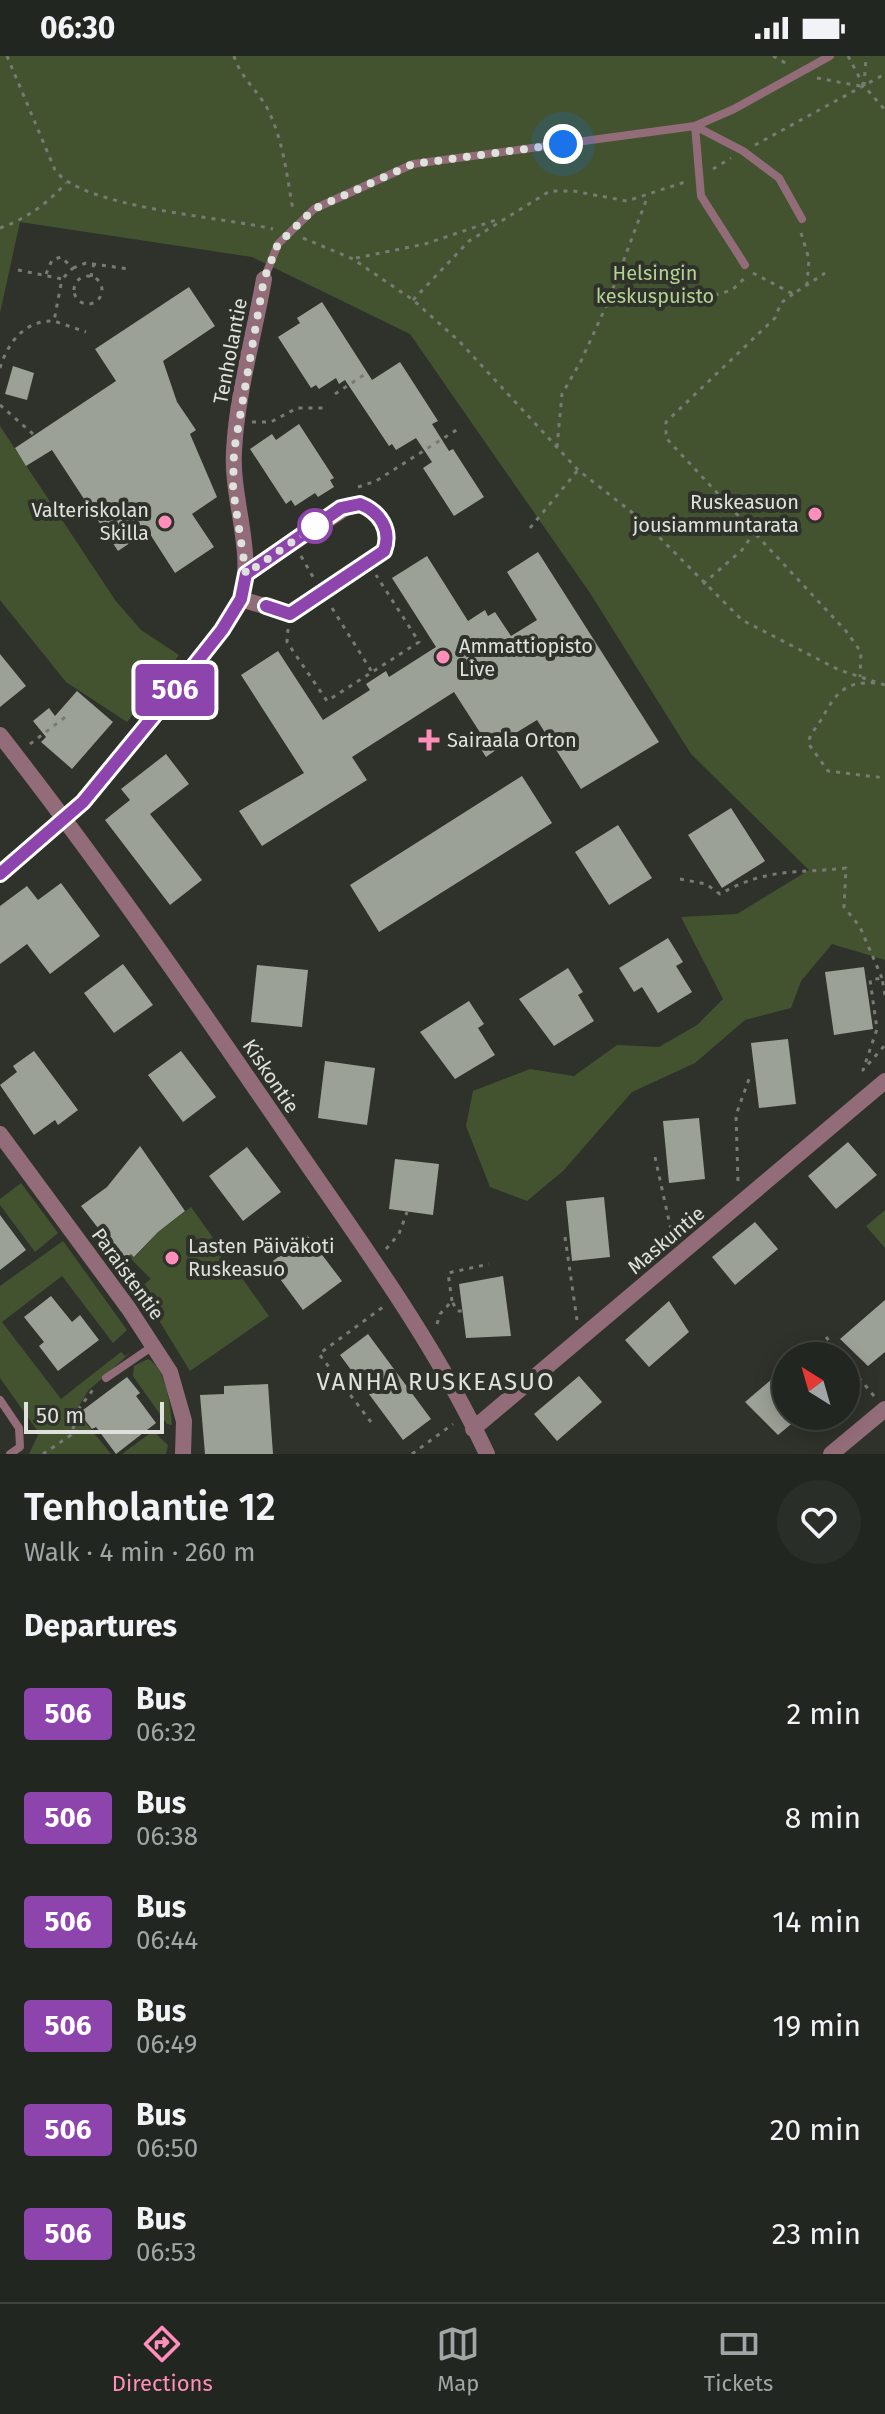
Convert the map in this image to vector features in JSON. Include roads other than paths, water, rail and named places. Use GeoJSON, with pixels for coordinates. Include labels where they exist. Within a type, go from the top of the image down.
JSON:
{"type":"FeatureCollection","features":[{"type":"Feature","properties":{"kind":"street","name":"Tenholantie"},"geometry":{"type":"LineString","coordinates":[[0,874],[65,820],[191,670],[241,599],[246,574],[233,489],[237,419],[264,279]]}},
{"type":"Feature","properties":{"kind":"street"},"geometry":{"type":"LineString","coordinates":[[241,599],[290,614],[384,551],[388,541],[387,529],[376,513],[360,504],[341,508],[246,574]]}},
{"type":"Feature","properties":{"kind":"street","name":"Kiskontie"},"geometry":{"type":"LineString","coordinates":[[0,735],[209,1021],[372,1260],[487,1454]]}},
{"type":"Feature","properties":{"kind":"street","name":"Maskuntie"},"geometry":{"type":"LineString","coordinates":[[473,1429],[885,1081]]}},
{"type":"Feature","properties":{"kind":"street","name":"Paraistentie"},"geometry":{"type":"LineString","coordinates":[[2,1140],[154,1345],[170,1372],[184,1421],[183,1454]]}},
{"type":"Feature","properties":{"kind":"street"},"geometry":{"type":"LineString","coordinates":[[831,1454],[880,1403]]}},
{"type":"Feature","properties":{"kind":"lane","name":"Tenholantie"},"geometry":{"type":"LineString","coordinates":[[264,279],[278,244],[314,209],[413,164],[695,126],[734,109],[830,56]]}},
{"type":"Feature","properties":{"kind":"lane"},"geometry":{"type":"LineString","coordinates":[[695,126],[743,151],[779,178],[802,219]]}},
{"type":"Feature","properties":{"kind":"lane"},"geometry":{"type":"LineString","coordinates":[[695,126],[701,196],[748,268]]}},
{"type":"Feature","properties":{"kind":"lane"},"geometry":{"type":"LineString","coordinates":[[106,1378],[154,1345]]}},
{"type":"Feature","properties":{"kind":"lane"},"geometry":{"type":"LineString","coordinates":[[0,1400],[19,1428],[20,1447],[10,1454]]}},
{"type":"Feature","properties":{"kind":"place","name":"Ruskeasuon jousiammuntarata"},"geometry":{"type":"Point","coordinates":[815,514]}},
{"type":"Feature","properties":{"kind":"place","name":"Valteriskolan Skilla"},"geometry":{"type":"Point","coordinates":[165,522]}},
{"type":"Feature","properties":{"kind":"place","name":"Ammattiopisto Live"},"geometry":{"type":"Point","coordinates":[443,657]}},
{"type":"Feature","properties":{"kind":"place","name":"Sairaala Orton"},"geometry":{"type":"Point","coordinates":[429,740]}},
{"type":"Feature","properties":{"kind":"place","name":"Lasten Päiväkoti Ruskeasuo"},"geometry":{"type":"Point","coordinates":[172,1258]}},
{"type":"Feature","properties":{"kind":"district","name":"VANHA RUSKEASUO"},"geometry":{"type":"Point","coordinates":[436,1382]}},
{"type":"Feature","properties":{"kind":"park label","name":"Helsingin keskuspuisto"},"geometry":{"type":"Point","coordinates":[655,284]}}]}
